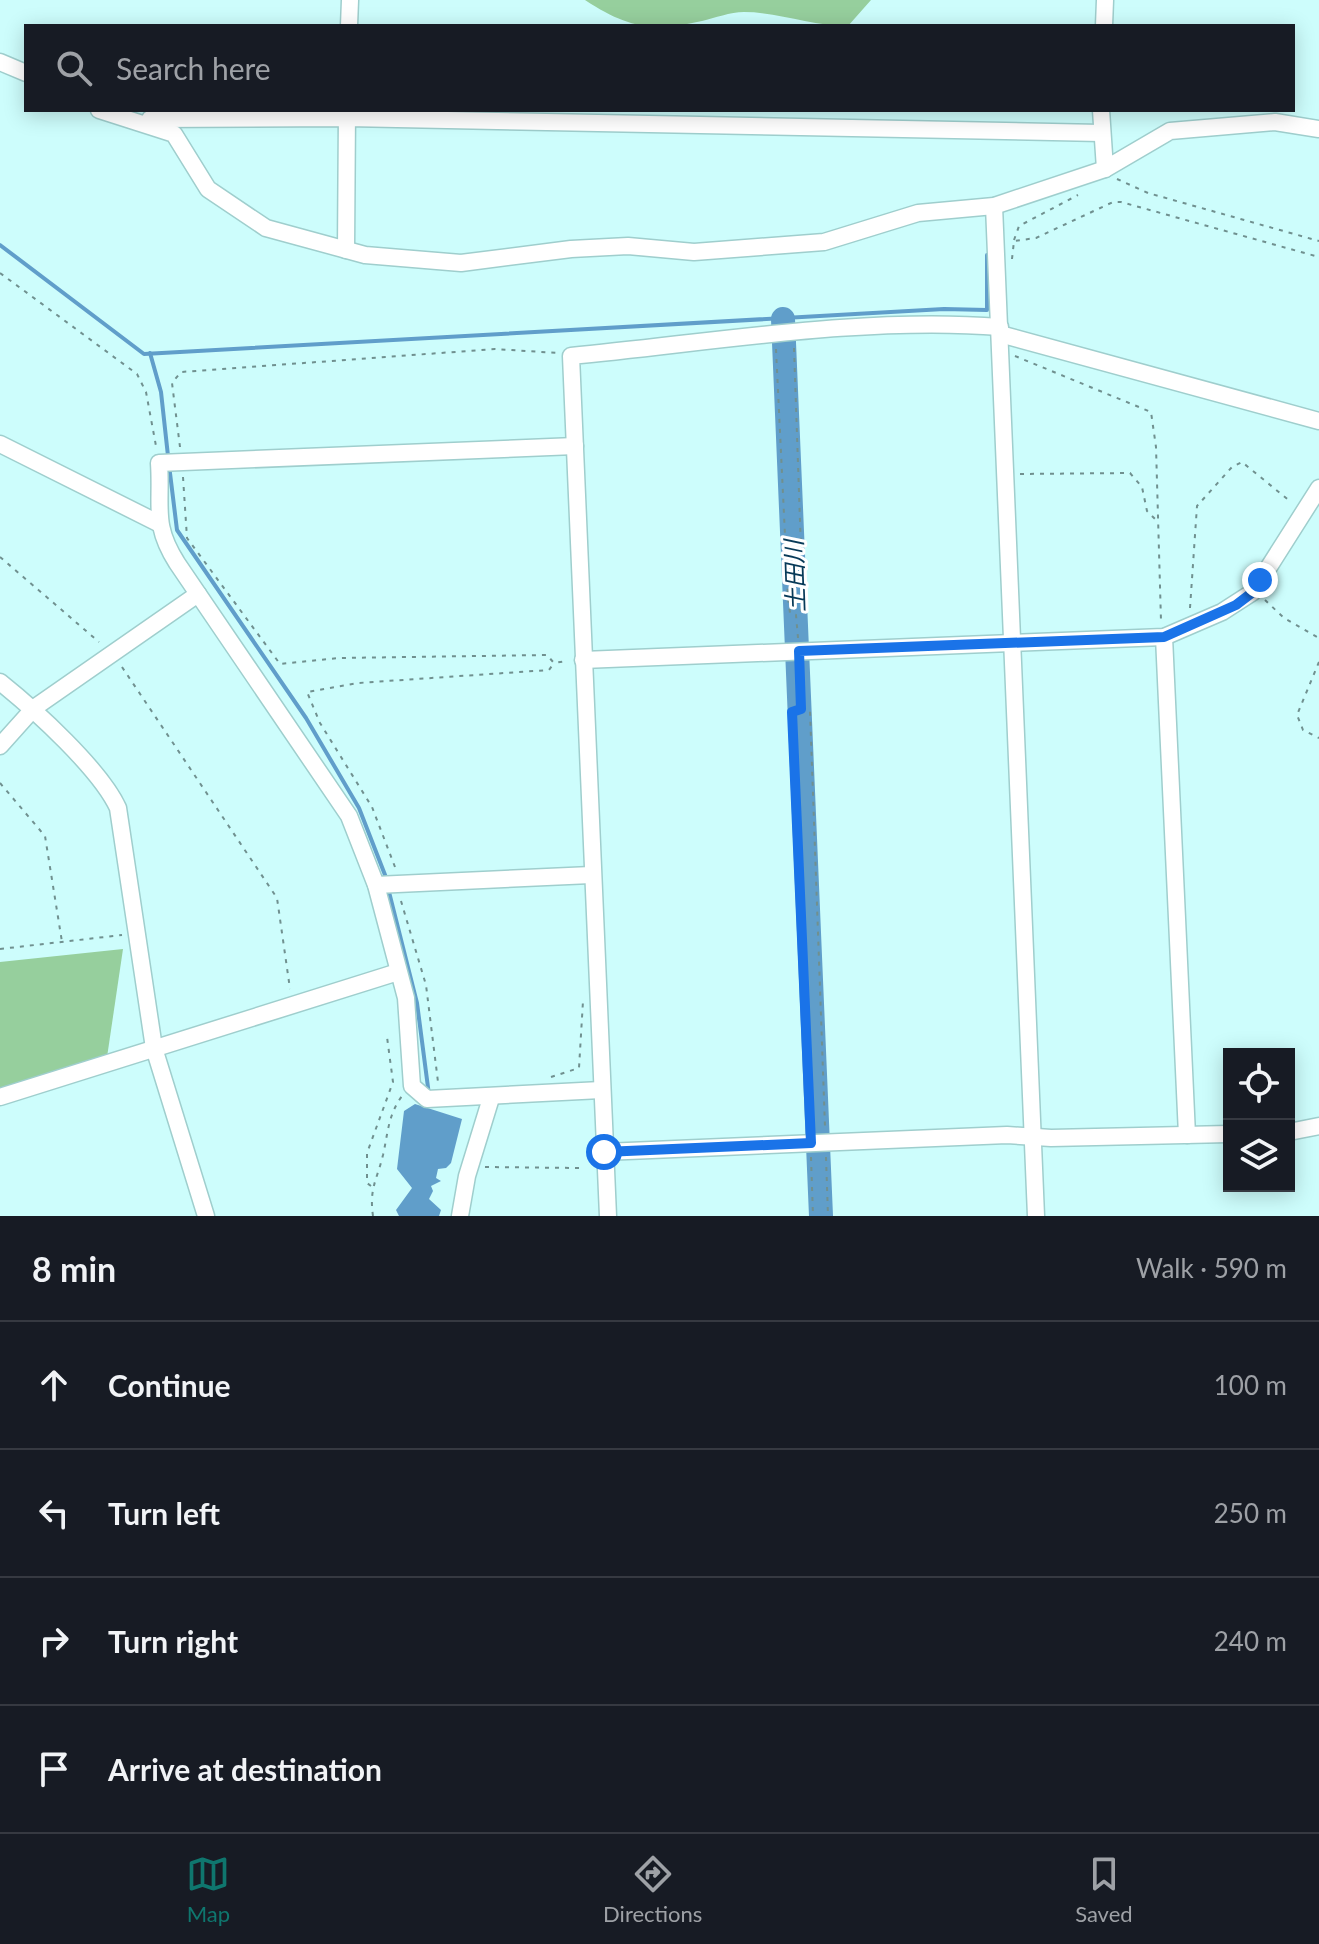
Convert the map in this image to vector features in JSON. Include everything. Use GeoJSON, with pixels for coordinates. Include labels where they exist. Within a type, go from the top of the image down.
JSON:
{"type":"FeatureCollection","features":[{"type":"Feature","properties":{"kind":"street"},"geometry":{"type":"LineString","coordinates":[[349,24],[350,0]]}},
{"type":"Feature","properties":{"kind":"street"},"geometry":{"type":"LineString","coordinates":[[1104,24],[1105,0]]}},
{"type":"Feature","properties":{"kind":"street"},"geometry":{"type":"LineString","coordinates":[[0,62],[24,72]]}},
{"type":"Feature","properties":{"kind":"street"},"geometry":{"type":"LineString","coordinates":[[106,112],[174,134],[208,189],[248,217],[287,236],[346,250],[428,262],[461,263],[628,246],[694,252],[795,245],[849,235],[918,213],[994,206],[1103,170],[1159,135],[1186,128],[1275,122],[1319,129]]}},
{"type":"Feature","properties":{"kind":"street"},"geometry":{"type":"LineString","coordinates":[[1101,112],[1103,170]]}},
{"type":"Feature","properties":{"kind":"street"},"geometry":{"type":"LineString","coordinates":[[132,119],[347,114],[1101,133]]}},
{"type":"Feature","properties":{"kind":"street"},"geometry":{"type":"LineString","coordinates":[[346,250],[347,114]]}},
{"type":"Feature","properties":{"kind":"street"},"geometry":{"type":"LineString","coordinates":[[994,206],[1015,642],[1036,1216]]}},
{"type":"Feature","properties":{"kind":"street"},"geometry":{"type":"LineString","coordinates":[[608,1216],[571,356],[950,323],[1000,331],[1319,421]]}},
{"type":"Feature","properties":{"kind":"street"},"geometry":{"type":"LineString","coordinates":[[0,444],[158,523]]}},
{"type":"Feature","properties":{"kind":"street"},"geometry":{"type":"LineString","coordinates":[[575,446],[159,463],[162,503],[158,523],[165,545],[342,802],[376,885],[406,998],[412,1086],[427,1099],[601,1090]]}},
{"type":"Feature","properties":{"kind":"street"},"geometry":{"type":"LineString","coordinates":[[583,660],[1163,637],[1222,612],[1253,592],[1319,488]]}},
{"type":"Feature","properties":{"kind":"street"},"geometry":{"type":"LineString","coordinates":[[0,746],[34,708],[198,594]]}},
{"type":"Feature","properties":{"kind":"street"},"geometry":{"type":"LineString","coordinates":[[1163,637],[1187,1135]]}},
{"type":"Feature","properties":{"kind":"street"},"geometry":{"type":"LineString","coordinates":[[0,682],[34,708],[101,784],[118,808],[154,1048],[206,1216]]}},
{"type":"Feature","properties":{"kind":"street"},"geometry":{"type":"LineString","coordinates":[[376,885],[591,875]]}},
{"type":"Feature","properties":{"kind":"street"},"geometry":{"type":"LineString","coordinates":[[0,1097],[398,972]]}},
{"type":"Feature","properties":{"kind":"street"},"geometry":{"type":"LineString","coordinates":[[460,1216],[470,1166],[491,1098]]}},
{"type":"Feature","properties":{"kind":"street"},"geometry":{"type":"LineString","coordinates":[[1295,1131],[1319,1126]]}},
{"type":"Feature","properties":{"kind":"street"},"geometry":{"type":"LineString","coordinates":[[604,1152],[1035,1135],[1051,1138],[1223,1134]]}},
{"type":"Feature","properties":{"kind":"path"},"geometry":{"type":"LineString","coordinates":[[1103,170],[1104,178],[1116,179],[1148,193],[1319,241]]}},
{"type":"Feature","properties":{"kind":"path"},"geometry":{"type":"LineString","coordinates":[[1012,267],[1014,241],[1019,226],[1078,195]]}},
{"type":"Feature","properties":{"kind":"path"},"geometry":{"type":"LineString","coordinates":[[1014,241],[1036,238],[1113,202],[1121,202],[1319,257]]}},
{"type":"Feature","properties":{"kind":"path"},"geometry":{"type":"LineString","coordinates":[[0,273],[137,374],[146,392],[159,463]]}},
{"type":"Feature","properties":{"kind":"path"},"geometry":{"type":"LineString","coordinates":[[774,339],[788,598],[790,613],[796,615]]}},
{"type":"Feature","properties":{"kind":"path"},"geometry":{"type":"LineString","coordinates":[[793,339],[803,608],[796,615],[801,709]]}},
{"type":"Feature","properties":{"kind":"path"},"geometry":{"type":"LineString","coordinates":[[554,663],[547,655],[501,655],[339,658],[280,664],[187,538],[172,383],[181,372],[495,349],[571,356]]}},
{"type":"Feature","properties":{"kind":"path"},"geometry":{"type":"LineString","coordinates":[[1002,355],[1017,357],[1151,412],[1156,447],[1163,637]]}},
{"type":"Feature","properties":{"kind":"path"},"geometry":{"type":"LineString","coordinates":[[1192,625],[1194,516],[1197,506],[1232,467],[1242,462],[1257,471],[1304,515]]}},
{"type":"Feature","properties":{"kind":"path"},"geometry":{"type":"LineString","coordinates":[[1007,475],[1130,473],[1142,487],[1147,511],[1158,522]]}},
{"type":"Feature","properties":{"kind":"path"},"geometry":{"type":"LineString","coordinates":[[0,557],[111,653],[277,898],[293,1005]]}},
{"type":"Feature","properties":{"kind":"path"},"geometry":{"type":"LineString","coordinates":[[1253,592],[1284,618],[1319,638]]}},
{"type":"Feature","properties":{"kind":"path"},"geometry":{"type":"LineString","coordinates":[[436,1099],[436,1063],[427,996],[399,883],[372,807],[320,723],[307,692],[358,683],[549,670],[554,663],[583,660]]}},
{"type":"Feature","properties":{"kind":"path"},"geometry":{"type":"LineString","coordinates":[[1319,662],[1297,715],[1303,730],[1319,738]]}},
{"type":"Feature","properties":{"kind":"path"},"geometry":{"type":"LineString","coordinates":[[813,1216],[818,1143],[810,711],[801,709],[792,712],[818,1143],[828,1216]]}},
{"type":"Feature","properties":{"kind":"path"},"geometry":{"type":"LineString","coordinates":[[0,783],[45,836],[62,942]]}},
{"type":"Feature","properties":{"kind":"path"},"geometry":{"type":"LineString","coordinates":[[0,949],[137,933]]}},
{"type":"Feature","properties":{"kind":"path"},"geometry":{"type":"LineString","coordinates":[[549,1077],[579,1068],[585,990]]}},
{"type":"Feature","properties":{"kind":"path"},"geometry":{"type":"LineString","coordinates":[[371,1186],[367,1183],[367,1153],[393,1082],[387,1037]]}},
{"type":"Feature","properties":{"kind":"path"},"geometry":{"type":"LineString","coordinates":[[373,1216],[371,1186],[383,1156],[389,1120],[401,1096],[412,1086]]}},
{"type":"Feature","properties":{"kind":"path"},"geometry":{"type":"LineString","coordinates":[[470,1166],[579,1168]]}},
{"type":"Feature","properties":{"kind":"green space"},"geometry":{"type":"Polygon","coordinates":[[[585,0],[871,0],[850,24],[822,24],[744,12],[684,24],[636,24],[585,0]]]}},
{"type":"Feature","properties":{"kind":"green space"},"geometry":{"type":"Polygon","coordinates":[[[123,949],[106,1064],[0,1089],[0,962],[123,949]]]}},
{"type":"Feature","properties":{"kind":"water"},"geometry":{"type":"Polygon","coordinates":[[[415,1104],[462,1119],[451,1163],[446,1168],[438,1169],[436,1178],[441,1181],[431,1186],[433,1191],[429,1199],[441,1210],[439,1216],[399,1216],[396,1210],[412,1188],[397,1169],[404,1111],[415,1104]]]}},
{"type":"Feature","properties":{"kind":"waterway"},"geometry":{"type":"LineString","coordinates":[[0,245],[144,354],[944,309],[987,310],[987,255]]}},
{"type":"Feature","properties":{"kind":"waterway","name":"土田川"},"geometry":{"type":"LineString","coordinates":[[783,319],[821,1216]]}},
{"type":"Feature","properties":{"kind":"waterway"},"geometry":{"type":"LineString","coordinates":[[150,353],[161,392],[168,456]]}},
{"type":"Feature","properties":{"kind":"waterway"},"geometry":{"type":"LineString","coordinates":[[169,465],[177,530],[306,718],[359,808],[387,880]]}},
{"type":"Feature","properties":{"kind":"waterway"},"geometry":{"type":"LineString","coordinates":[[388,888],[417,1003],[429,1095]]}},
{"type":"Feature","properties":{"kind":"route"},"geometry":{"type":"LineString","coordinates":[[604,1152],[811,1143],[792,712],[801,709],[799,651],[838,652],[1164,637],[1236,605],[1253,592],[1260,580]]}}]}
